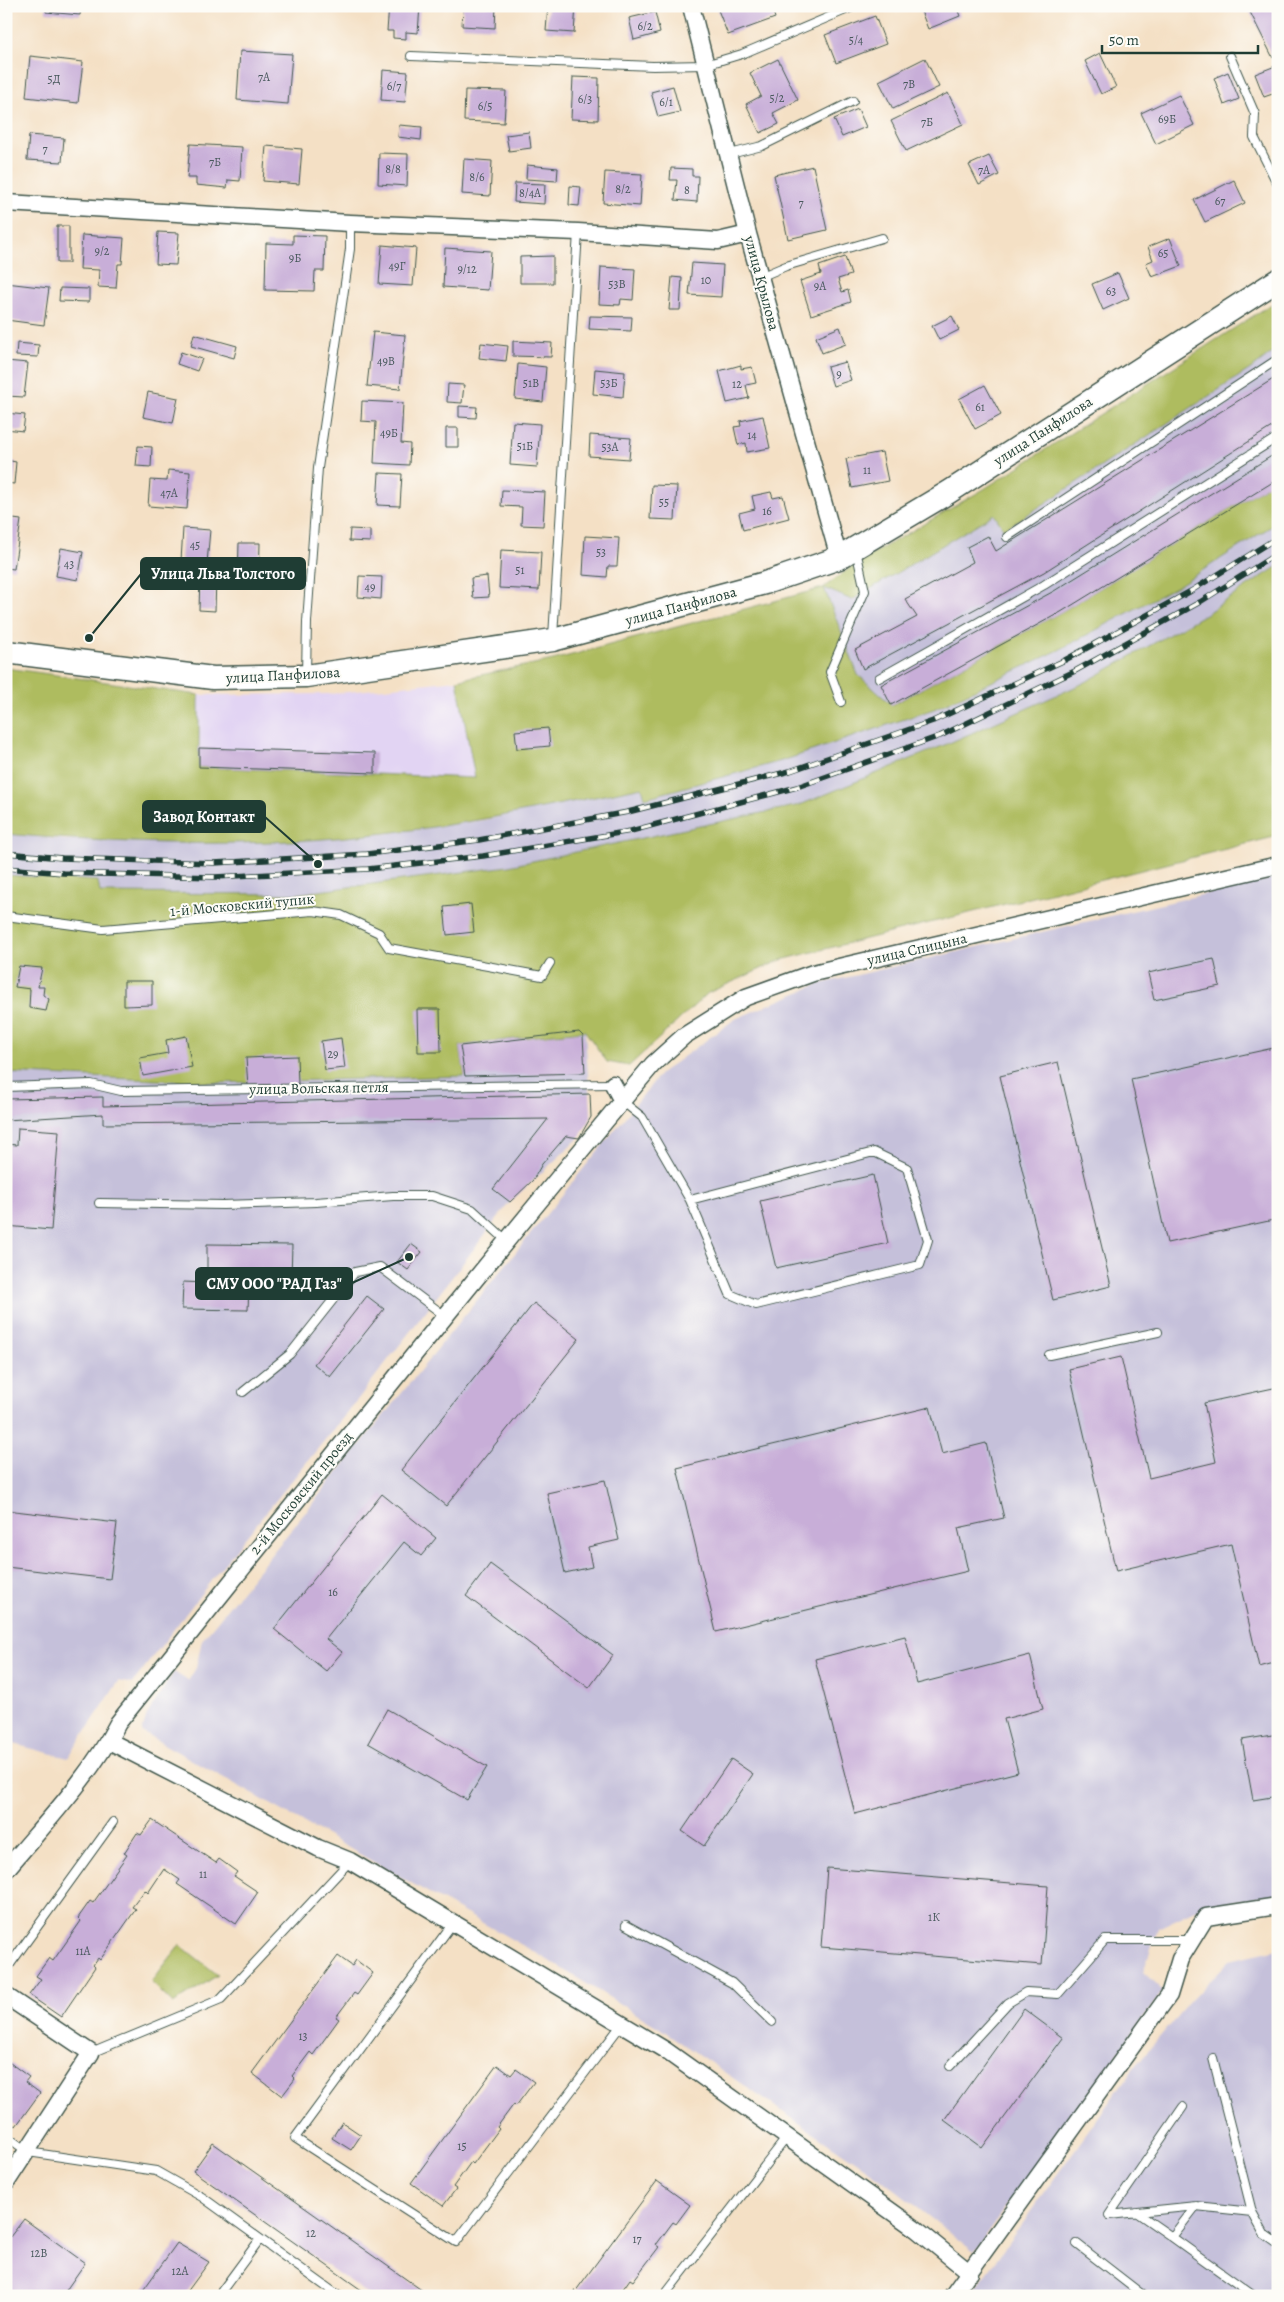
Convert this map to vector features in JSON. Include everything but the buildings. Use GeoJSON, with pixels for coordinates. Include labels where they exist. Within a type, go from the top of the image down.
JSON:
{"type":"FeatureCollection","features":[{"type":"Feature","properties":{"kind":"main road","name":"улица Панфилова"},"geometry":{"type":"LineString","coordinates":[[6,652],[213,678],[306,676],[553,640],[765,583],[847,553],[949,492],[1278,280]]}},
{"type":"Feature","properties":{"kind":"street","name":"улица Крылова"},"geometry":{"type":"LineString","coordinates":[[691,6],[760,277],[847,553]]}},
{"type":"Feature","properties":{"kind":"street"},"geometry":{"type":"LineString","coordinates":[[6,203],[350,223],[578,232],[718,241],[748,234]]}},
{"type":"Feature","properties":{"kind":"street","name":"улица Спицына"},"geometry":{"type":"LineString","coordinates":[[604,1123],[653,1064],[684,1036],[746,997],[822,971],[1278,865]]}},
{"type":"Feature","properties":{"kind":"street","name":"улица Вольская петля"},"geometry":{"type":"LineString","coordinates":[[613,1084],[622,1101]]}},
{"type":"Feature","properties":{"kind":"street","name":"2-й Московский проезд"},"geometry":{"type":"LineString","coordinates":[[6,1870],[80,1780],[109,1740],[118,1723],[445,1316],[604,1123]]}},
{"type":"Feature","properties":{"kind":"street"},"geometry":{"type":"LineString","coordinates":[[109,1740],[318,1848],[350,1861],[665,2050],[916,2229],[970,2273]]}},
{"type":"Feature","properties":{"kind":"street"},"geometry":{"type":"LineString","coordinates":[[952,2296],[1169,1995],[1180,1959],[1206,1917],[1278,1906]]}},
{"type":"Feature","properties":{"kind":"street"},"geometry":{"type":"LineString","coordinates":[[6,1996],[91,2053],[6,2183]]}},
{"type":"Feature","properties":{"kind":"lane"},"geometry":{"type":"LineString","coordinates":[[411,56],[653,66],[705,65],[742,54],[855,6]]}},
{"type":"Feature","properties":{"kind":"lane"},"geometry":{"type":"LineString","coordinates":[[1230,56],[1255,114],[1254,137],[1278,185]]}},
{"type":"Feature","properties":{"kind":"lane"},"geometry":{"type":"LineString","coordinates":[[730,154],[762,146],[853,101]]}},
{"type":"Feature","properties":{"kind":"lane"},"geometry":{"type":"LineString","coordinates":[[306,676],[307,622],[318,468],[350,249],[350,223]]}},
{"type":"Feature","properties":{"kind":"lane"},"geometry":{"type":"LineString","coordinates":[[553,640],[578,232]]}},
{"type":"Feature","properties":{"kind":"lane"},"geometry":{"type":"LineString","coordinates":[[760,277],[786,266],[882,238]]}},
{"type":"Feature","properties":{"kind":"lane"},"geometry":{"type":"LineString","coordinates":[[1007,537],[1278,359]]}},
{"type":"Feature","properties":{"kind":"lane"},"geometry":{"type":"LineString","coordinates":[[880,678],[1044,585],[1278,437]]}},
{"type":"Feature","properties":{"kind":"lane"},"geometry":{"type":"LineString","coordinates":[[841,702],[830,672],[865,591],[847,553]]}},
{"type":"Feature","properties":{"kind":"lane","name":"1-й Московский тупик"},"geometry":{"type":"LineString","coordinates":[[6,916],[103,929],[313,911],[341,915],[379,933],[389,948],[542,976],[550,963]]}},
{"type":"Feature","properties":{"kind":"lane","name":"улица Вольская петля"},"geometry":{"type":"LineString","coordinates":[[6,1087],[91,1084],[121,1091],[613,1084]]}},
{"type":"Feature","properties":{"kind":"lane"},"geometry":{"type":"LineString","coordinates":[[622,1101],[642,1117],[690,1200],[730,1294],[756,1305],[920,1265],[928,1240],[907,1168],[874,1152],[690,1200]]}},
{"type":"Feature","properties":{"kind":"lane"},"geometry":{"type":"LineString","coordinates":[[99,1203],[223,1205],[316,1202],[393,1196],[432,1196],[472,1209],[507,1241]]}},
{"type":"Feature","properties":{"kind":"lane"},"geometry":{"type":"LineString","coordinates":[[243,1392],[290,1354],[355,1272],[380,1267],[445,1316]]}},
{"type":"Feature","properties":{"kind":"lane"},"geometry":{"type":"LineString","coordinates":[[1049,1355],[1158,1332]]}},
{"type":"Feature","properties":{"kind":"lane"},"geometry":{"type":"LineString","coordinates":[[6,1970],[113,1822]]}},
{"type":"Feature","properties":{"kind":"lane"},"geometry":{"type":"LineString","coordinates":[[91,2053],[221,1999],[350,1861]]}},
{"type":"Feature","properties":{"kind":"lane"},"geometry":{"type":"LineString","coordinates":[[454,1923],[295,2138],[456,2242],[622,2024]]}},
{"type":"Feature","properties":{"kind":"lane"},"geometry":{"type":"LineString","coordinates":[[626,1925],[732,1984],[772,2022]]}},
{"type":"Feature","properties":{"kind":"lane"},"geometry":{"type":"LineString","coordinates":[[950,2066],[1008,2003],[1026,1992],[1058,1994],[1105,1940],[1192,1940]]}},
{"type":"Feature","properties":{"kind":"lane"},"geometry":{"type":"LineString","coordinates":[[1213,2058],[1252,2212],[1264,2234],[1278,2244]]}},
{"type":"Feature","properties":{"kind":"lane"},"geometry":{"type":"LineString","coordinates":[[1183,2107],[1109,2215],[1196,2206],[1252,2212]]}},
{"type":"Feature","properties":{"kind":"lane"},"geometry":{"type":"LineString","coordinates":[[6,2136],[28,2152],[156,2171],[202,2197],[339,2296]]}},
{"type":"Feature","properties":{"kind":"lane"},"geometry":{"type":"LineString","coordinates":[[664,2296],[787,2137]]}},
{"type":"Feature","properties":{"kind":"lane"},"geometry":{"type":"LineString","coordinates":[[1172,2237],[1196,2206]]}},
{"type":"Feature","properties":{"kind":"lane"},"geometry":{"type":"LineString","coordinates":[[1136,2212],[1254,2296]]}},
{"type":"Feature","properties":{"kind":"lane"},"geometry":{"type":"LineString","coordinates":[[218,2296],[260,2239]]}},
{"type":"Feature","properties":{"kind":"lane"},"geometry":{"type":"LineString","coordinates":[[1077,2244],[1144,2296]]}},
{"type":"Feature","properties":{"kind":"shaded area"},"geometry":{"type":"Polygon","coordinates":[[[1278,348],[1278,479],[1061,612],[891,705],[858,675],[823,588],[852,600],[994,514],[1004,529],[1258,364],[1278,348]]]}},
{"type":"Feature","properties":{"kind":"shaded area"},"geometry":{"type":"Polygon","coordinates":[[[1278,522],[1278,566],[1207,613],[1084,683],[947,744],[800,805],[509,866],[296,894],[100,893],[98,881],[6,875],[6,834],[65,840],[244,843],[384,834],[484,820],[642,787],[645,797],[785,760],[934,709],[1059,650],[1181,584],[1278,522]]]}},
{"type":"Feature","properties":{"kind":"shaded area"},"geometry":{"type":"Polygon","coordinates":[[[457,680],[475,778],[199,767],[199,695],[330,694],[457,680]]]}},
{"type":"Feature","properties":{"kind":"shaded area"},"geometry":{"type":"Polygon","coordinates":[[[1278,877],[1278,1895],[1206,1905],[1158,1928],[1143,1972],[1163,1991],[974,2252],[877,2176],[658,2027],[536,1953],[142,1732],[147,1715],[174,1672],[188,1681],[196,1668],[202,1640],[660,1074],[735,1019],[819,984],[1278,877]]]}},
{"type":"Feature","properties":{"kind":"shaded area"},"geometry":{"type":"Polygon","coordinates":[[[585,1031],[591,1117],[579,1138],[510,1202],[358,1399],[220,1569],[132,1684],[119,1681],[68,1758],[6,1742],[6,1073],[217,1083],[464,1076],[460,1046],[585,1031]]]}},
{"type":"Feature","properties":{"kind":"shaded area"},"geometry":{"type":"Polygon","coordinates":[[[1278,1949],[1278,2296],[970,2296],[1135,2066],[1190,2001],[1230,1960],[1278,1949]]]}},
{"type":"Feature","properties":{"kind":"green space"},"geometry":{"type":"Polygon","coordinates":[[[1278,300],[1278,348],[1258,364],[1004,530],[994,514],[852,600],[824,588],[858,675],[892,705],[1061,612],[1278,479],[1278,522],[1181,584],[1059,650],[934,709],[785,760],[645,798],[642,787],[450,825],[338,838],[243,843],[100,841],[6,834],[6,668],[199,695],[199,767],[475,778],[457,680],[553,660],[823,588],[855,564],[984,489],[1278,300]]]}},
{"type":"Feature","properties":{"kind":"green space"},"geometry":{"type":"Polygon","coordinates":[[[1278,566],[1278,836],[781,960],[708,993],[629,1066],[607,1062],[585,1031],[460,1046],[465,1076],[217,1083],[6,1073],[6,875],[98,881],[100,893],[296,894],[509,866],[800,805],[947,744],[1084,683],[1207,613],[1278,566]]]}},
{"type":"Feature","properties":{"kind":"green space"},"geometry":{"type":"Polygon","coordinates":[[[180,1945],[218,1975],[173,2004],[151,1982],[180,1945]]]}},
{"type":"Feature","properties":{"kind":"railway"},"geometry":{"type":"LineString","coordinates":[[6,853],[62,858],[214,863],[367,854],[479,840],[628,812],[790,771],[933,721],[1065,660],[1191,591],[1278,537]]}},
{"type":"Feature","properties":{"kind":"railway"},"geometry":{"type":"LineString","coordinates":[[6,868],[63,873],[215,877],[368,869],[483,856],[631,831],[797,787],[940,736],[1075,671],[1200,602],[1278,553]]}},
{"type":"Feature","properties":{"kind":"place","name":"Улица Льва Толстого"},"geometry":{"type":"Point","coordinates":[89,638]}},
{"type":"Feature","properties":{"kind":"place","name":"Завод Контакт"},"geometry":{"type":"Point","coordinates":[318,864]}},
{"type":"Feature","properties":{"kind":"place","name":"СМУ ООО \"РАД Газ\""},"geometry":{"type":"Point","coordinates":[409,1257]}}]}
